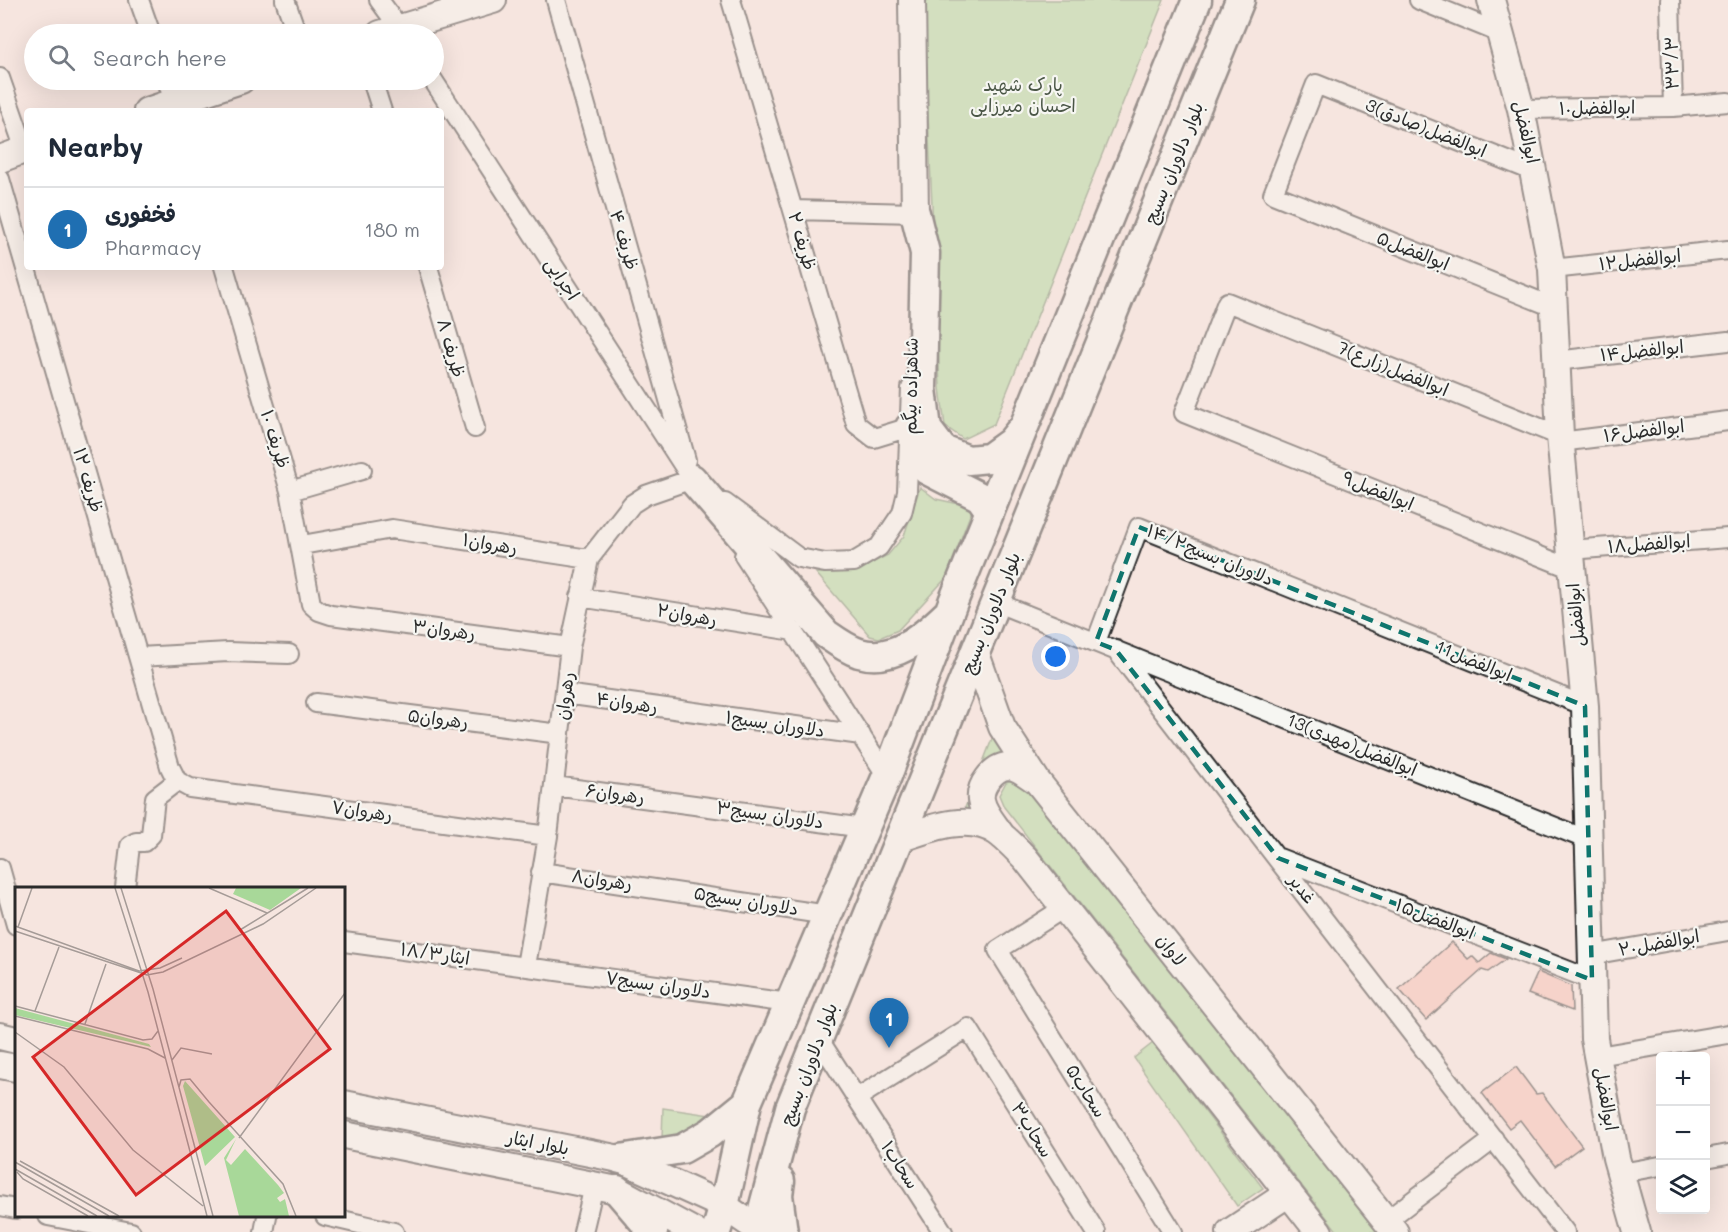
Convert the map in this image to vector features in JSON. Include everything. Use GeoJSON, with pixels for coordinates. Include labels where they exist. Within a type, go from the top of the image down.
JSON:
{"type":"FeatureCollection","features":[{"type":"Feature","properties":{"kind":"main road","name":"بلوار دلاوران بسیج"},"geometry":{"type":"LineString","coordinates":[[720,1219],[747,1103],[887,776],[949,612],[1197,0]]}},
{"type":"Feature","properties":{"kind":"main road","name":"بلوار دلاوران بسیج"},"geometry":{"type":"LineString","coordinates":[[765,1231],[778,1195],[790,1108],[1240,0]]}},
{"type":"Feature","properties":{"kind":"main road"},"geometry":{"type":"LineString","coordinates":[[915,213],[925,253],[922,389],[927,429],[943,450],[957,457],[979,460],[997,454],[1024,425]]}},
{"type":"Feature","properties":{"kind":"main road"},"geometry":{"type":"LineString","coordinates":[[910,427],[927,470],[980,497],[990,511]]}},
{"type":"Feature","properties":{"kind":"main road"},"geometry":{"type":"LineString","coordinates":[[692,479],[730,520],[826,634],[843,646],[860,653],[895,651],[925,635],[949,612]]}},
{"type":"Feature","properties":{"kind":"main road"},"geometry":{"type":"LineString","coordinates":[[620,1159],[682,1149],[710,1133],[747,1103]]}},
{"type":"Feature","properties":{"kind":"main road"},"geometry":{"type":"LineString","coordinates":[[606,1188],[653,1232]]}},
{"type":"Feature","properties":{"kind":"street"},"geometry":{"type":"LineString","coordinates":[[139,0],[147,24]]}},
{"type":"Feature","properties":{"kind":"street"},"geometry":{"type":"LineString","coordinates":[[285,0],[293,24]]}},
{"type":"Feature","properties":{"kind":"street"},"geometry":{"type":"LineString","coordinates":[[379,0],[391,24]]}},
{"type":"Feature","properties":{"kind":"street"},"geometry":{"type":"LineString","coordinates":[[413,24],[448,7],[493,0]]}},
{"type":"Feature","properties":{"kind":"street","name":"ظریف ۴"},"geometry":{"type":"LineString","coordinates":[[556,0],[692,479]]}},
{"type":"Feature","properties":{"kind":"street","name":"ظریف ۲"},"geometry":{"type":"LineString","coordinates":[[731,0],[856,424],[874,438],[910,427]]}},
{"type":"Feature","properties":{"kind":"street","name":"شاهزاده بیگم"},"geometry":{"type":"LineString","coordinates":[[692,479],[799,558],[825,562],[854,562],[879,547],[902,513],[907,492],[910,427],[915,213],[912,0]]}},
{"type":"Feature","properties":{"kind":"street"},"geometry":{"type":"LineString","coordinates":[[1419,0],[1500,33]]}},
{"type":"Feature","properties":{"kind":"street","name":"ابوالفضل"},"geometry":{"type":"LineString","coordinates":[[1491,0],[1521,109],[1552,268],[1560,439],[1585,706],[1591,967],[1598,1056],[1621,1173],[1637,1232]]}},
{"type":"Feature","properties":{"kind":"street","name":"۳۳/۳"},"geometry":{"type":"LineString","coordinates":[[1671,9],[1673,107]]}},
{"type":"Feature","properties":{"kind":"street"},"geometry":{"type":"LineString","coordinates":[[0,78],[24,144]]}},
{"type":"Feature","properties":{"kind":"street","name":"3ابوالفضل(صادق)"},"geometry":{"type":"LineString","coordinates":[[1273,194],[1316,84],[1535,172]]}},
{"type":"Feature","properties":{"kind":"street"},"geometry":{"type":"LineString","coordinates":[[153,108],[173,98],[203,90]]}},
{"type":"Feature","properties":{"kind":"street"},"geometry":{"type":"LineString","coordinates":[[375,90],[381,108]]}},
{"type":"Feature","properties":{"kind":"street","name":"اجرایی"},"geometry":{"type":"LineString","coordinates":[[439,90],[887,776]]}},
{"type":"Feature","properties":{"kind":"street","name":"ابوالفضل۱۰"},"geometry":{"type":"LineString","coordinates":[[1521,109],[1673,107],[1728,102]]}},
{"type":"Feature","properties":{"kind":"street"},"geometry":{"type":"LineString","coordinates":[[0,159],[24,150]]}},
{"type":"Feature","properties":{"kind":"street","name":"ظریف ۱۲"},"geometry":{"type":"LineString","coordinates":[[0,179],[24,262]]}},
{"type":"Feature","properties":{"kind":"street","name":"ابوالفضل۵"},"geometry":{"type":"LineString","coordinates":[[1273,194],[1553,307]]}},
{"type":"Feature","properties":{"kind":"street"},"geometry":{"type":"LineString","coordinates":[[793,210],[915,213]]}},
{"type":"Feature","properties":{"kind":"street","name":"ابوالفضل۱۲"},"geometry":{"type":"LineString","coordinates":[[1552,268],[1728,250]]}},
{"type":"Feature","properties":{"kind":"street","name":"ظریف ۱۲"},"geometry":{"type":"LineString","coordinates":[[26,270],[170,767],[177,781]]}},
{"type":"Feature","properties":{"kind":"street","name":"ظریف ۱۰"},"geometry":{"type":"LineString","coordinates":[[225,270],[290,491],[302,545],[311,604],[319,611]]}},
{"type":"Feature","properties":{"kind":"street","name":"ظریف ۸"},"geometry":{"type":"LineString","coordinates":[[429,270],[475,428]]}},
{"type":"Feature","properties":{"kind":"street","name":"ابوالفضل۹"},"geometry":{"type":"LineString","coordinates":[[1227,302],[1184,413],[1571,560]]}},
{"type":"Feature","properties":{"kind":"street","name":"7ابوالفضل(زارع)"},"geometry":{"type":"LineString","coordinates":[[1227,302],[1560,439]]}},
{"type":"Feature","properties":{"kind":"street","name":"ابوالفضل۱۴"},"geometry":{"type":"LineString","coordinates":[[1556,361],[1728,342]]}},
{"type":"Feature","properties":{"kind":"street","name":"ابوالفضل۱۶"},"geometry":{"type":"LineString","coordinates":[[1560,439],[1728,421]]}},
{"type":"Feature","properties":{"kind":"street"},"geometry":{"type":"LineString","coordinates":[[290,491],[362,470]]}},
{"type":"Feature","properties":{"kind":"street","name":"رهروان"},"geometry":{"type":"LineString","coordinates":[[526,966],[548,836],[570,647],[589,559],[632,504],[646,495],[692,479]]}},
{"type":"Feature","properties":{"kind":"street","name":"۱۴/۲دلاوران بسیج"},"geometry":{"type":"LineString","coordinates":[[1096,642],[1139,527],[1362,616]]}},
{"type":"Feature","properties":{"kind":"street","name":"رهروان۱"},"geometry":{"type":"LineString","coordinates":[[302,545],[392,529],[589,559]]}},
{"type":"Feature","properties":{"kind":"street","name":"ابوالفضل۱۸"},"geometry":{"type":"LineString","coordinates":[[1571,560],[1728,538]]}},
{"type":"Feature","properties":{"kind":"street","name":"رهروان۲"},"geometry":{"type":"LineString","coordinates":[[580,597],[794,631]]}},
{"type":"Feature","properties":{"kind":"street"},"geometry":{"type":"LineString","coordinates":[[995,602],[1116,650]]}},
{"type":"Feature","properties":{"kind":"street","name":"رهروان۳"},"geometry":{"type":"LineString","coordinates":[[319,611],[331,615],[570,647]]}},
{"type":"Feature","properties":{"kind":"street","name":"11ابوالفضل"},"geometry":{"type":"LineString","coordinates":[[1362,616],[1585,706]]}},
{"type":"Feature","properties":{"kind":"street","name":"13ابوالفضل(مهدی)"},"geometry":{"type":"LineString","coordinates":[[1116,650],[1588,840]]}},
{"type":"Feature","properties":{"kind":"street","name":"غدیر"},"geometry":{"type":"LineString","coordinates":[[1116,650],[1565,1232]]}},
{"type":"Feature","properties":{"kind":"street","name":"لاوان"},"geometry":{"type":"LineString","coordinates":[[975,651],[1002,727],[1037,782],[1390,1226]]}},
{"type":"Feature","properties":{"kind":"street"},"geometry":{"type":"LineString","coordinates":[[139,657],[228,652],[289,654]]}},
{"type":"Feature","properties":{"kind":"street","name":"رهروان۴"},"geometry":{"type":"LineString","coordinates":[[565,694],[689,712]]}},
{"type":"Feature","properties":{"kind":"street","name":"رهروان۵"},"geometry":{"type":"LineString","coordinates":[[316,703],[560,734]]}},
{"type":"Feature","properties":{"kind":"street","name":"دلاوران بسیج۱"},"geometry":{"type":"LineString","coordinates":[[689,712],[861,735]]}},
{"type":"Feature","properties":{"kind":"street"},"geometry":{"type":"LineString","coordinates":[[1002,836],[988,815],[981,799],[983,785],[993,772],[1007,766],[1020,770],[1037,782]]}},
{"type":"Feature","properties":{"kind":"street"},"geometry":{"type":"LineString","coordinates":[[125,887],[130,846],[132,843],[144,842],[151,835],[155,798],[177,781]]}},
{"type":"Feature","properties":{"kind":"street","name":"رهروان۷"},"geometry":{"type":"LineString","coordinates":[[177,781],[190,788],[548,836]]}},
{"type":"Feature","properties":{"kind":"street","name":"رهروان۶"},"geometry":{"type":"LineString","coordinates":[[554,786],[676,802]]}},
{"type":"Feature","properties":{"kind":"street","name":"دلاوران بسیج۳"},"geometry":{"type":"LineString","coordinates":[[676,802],[864,828]]}},
{"type":"Feature","properties":{"kind":"street"},"geometry":{"type":"LineString","coordinates":[[899,839],[938,826],[970,822],[996,831],[1002,836],[1025,858],[1319,1232]]}},
{"type":"Feature","properties":{"kind":"street","name":"ابوالفضل۱۵"},"geometry":{"type":"LineString","coordinates":[[1278,858],[1591,967]]}},
{"type":"Feature","properties":{"kind":"street"},"geometry":{"type":"LineString","coordinates":[[0,868],[15,921]]}},
{"type":"Feature","properties":{"kind":"street","name":"رهروان۸"},"geometry":{"type":"LineString","coordinates":[[541,872],[664,888]]}},
{"type":"Feature","properties":{"kind":"street","name":"دلاوران بسیج۵"},"geometry":{"type":"LineString","coordinates":[[664,888],[828,915]]}},
{"type":"Feature","properties":{"kind":"street","name":"۵سحاب"},"geometry":{"type":"LineString","coordinates":[[1064,908],[998,950],[1173,1232]]}},
{"type":"Feature","properties":{"kind":"street","name":"ابوالفضل۲۰"},"geometry":{"type":"LineString","coordinates":[[1591,967],[1728,931]]}},
{"type":"Feature","properties":{"kind":"street","name":"ایثار۱۸/۳"},"geometry":{"type":"LineString","coordinates":[[345,942],[526,966]]}},
{"type":"Feature","properties":{"kind":"street","name":"دلاوران بسیج۷"},"geometry":{"type":"LineString","coordinates":[[526,966],[789,1003]]}},
{"type":"Feature","properties":{"kind":"street","name":"۳سحاب"},"geometry":{"type":"LineString","coordinates":[[857,1098],[968,1028],[1096,1232]]}},
{"type":"Feature","properties":{"kind":"street"},"geometry":{"type":"LineString","coordinates":[[1598,1056],[1728,1034]]}},
{"type":"Feature","properties":{"kind":"street"},"geometry":{"type":"LineString","coordinates":[[0,1036],[15,1040]]}},
{"type":"Feature","properties":{"kind":"street","name":"۱سحاب"},"geometry":{"type":"LineString","coordinates":[[818,1038],[943,1232]]}},
{"type":"Feature","properties":{"kind":"street"},"geometry":{"type":"LineString","coordinates":[[0,1065],[15,1068]]}},
{"type":"Feature","properties":{"kind":"street","name":"بلوار ایثار"},"geometry":{"type":"LineString","coordinates":[[345,1104],[620,1159],[720,1219],[765,1231]]}},
{"type":"Feature","properties":{"kind":"street"},"geometry":{"type":"LineString","coordinates":[[474,1161],[480,1132]]}},
{"type":"Feature","properties":{"kind":"street","name":"بلوار ایثار"},"geometry":{"type":"LineString","coordinates":[[345,1135],[606,1188],[695,1232]]}},
{"type":"Feature","properties":{"kind":"street"},"geometry":{"type":"LineString","coordinates":[[1390,1226],[1494,1139]]}},
{"type":"Feature","properties":{"kind":"street"},"geometry":{"type":"LineString","coordinates":[[1710,1157],[1728,1154]]}},
{"type":"Feature","properties":{"kind":"street"},"geometry":{"type":"LineString","coordinates":[[1621,1173],[1656,1167]]}},
{"type":"Feature","properties":{"kind":"street"},"geometry":{"type":"LineString","coordinates":[[583,1232],[606,1188]]}},
{"type":"Feature","properties":{"kind":"street"},"geometry":{"type":"LineString","coordinates":[[1230,1232],[1288,1193]]}},
{"type":"Feature","properties":{"kind":"street"},"geometry":{"type":"LineString","coordinates":[[0,1206],[15,1209]]}},
{"type":"Feature","properties":{"kind":"street"},"geometry":{"type":"LineString","coordinates":[[54,1217],[131,1232]]}},
{"type":"Feature","properties":{"kind":"street"},"geometry":{"type":"LineString","coordinates":[[264,1232],[267,1217]]}},
{"type":"Feature","properties":{"kind":"street"},"geometry":{"type":"LineString","coordinates":[[333,1217],[394,1232]]}},
{"type":"Feature","properties":{"kind":"highlighted area"},"geometry":{"type":"Polygon","coordinates":[[[1139,527],[1585,706],[1592,980],[1278,858],[1116,650],[1096,642],[1139,527]]]}},
{"type":"Feature","properties":{"kind":"green space","name":"پارک شهید احسان میرزایی"},"geometry":{"type":"Polygon","coordinates":[[[923,0],[1164,0],[994,424],[963,439],[945,426],[940,388],[923,0]]]}},
{"type":"Feature","properties":{"kind":"green space"},"geometry":{"type":"Polygon","coordinates":[[[920,487],[936,499],[973,507],[946,578],[898,630],[879,638],[870,636],[816,573],[854,572],[888,555],[904,536],[920,487]]]}},
{"type":"Feature","properties":{"kind":"green space"},"geometry":{"type":"Polygon","coordinates":[[[996,729],[1013,757],[1002,758],[986,817],[961,818],[996,729]]]}},
{"type":"Feature","properties":{"kind":"green space"},"geometry":{"type":"Polygon","coordinates":[[[1018,778],[1386,1232],[1338,1232],[1004,807],[999,795],[1006,782],[1018,778]]]}},
{"type":"Feature","properties":{"kind":"green space"},"geometry":{"type":"Polygon","coordinates":[[[1153,1043],[1263,1188],[1237,1206],[1134,1058],[1153,1043]]]}},
{"type":"Feature","properties":{"kind":"green space"},"geometry":{"type":"Polygon","coordinates":[[[663,1108],[710,1115],[688,1134],[662,1139],[663,1108]]]}},
{"type":"Feature","properties":{"kind":"building"},"geometry":{"type":"Polygon","coordinates":[[[1452,942],[1468,959],[1472,956],[1479,963],[1491,953],[1506,959],[1488,972],[1482,970],[1426,1020],[1399,989],[1452,942]]]}},
{"type":"Feature","properties":{"kind":"building"},"geometry":{"type":"Polygon","coordinates":[[[1538,972],[1571,986],[1572,1011],[1528,994],[1538,972]]]}},
{"type":"Feature","properties":{"kind":"building"},"geometry":{"type":"Polygon","coordinates":[[[1516,1067],[1536,1094],[1542,1093],[1582,1146],[1555,1166],[1520,1120],[1509,1128],[1482,1093],[1516,1067]]]}},
{"type":"Feature","properties":{"kind":"place","name":"فخفوری"},"geometry":{"type":"Point","coordinates":[889,1048]}}]}
